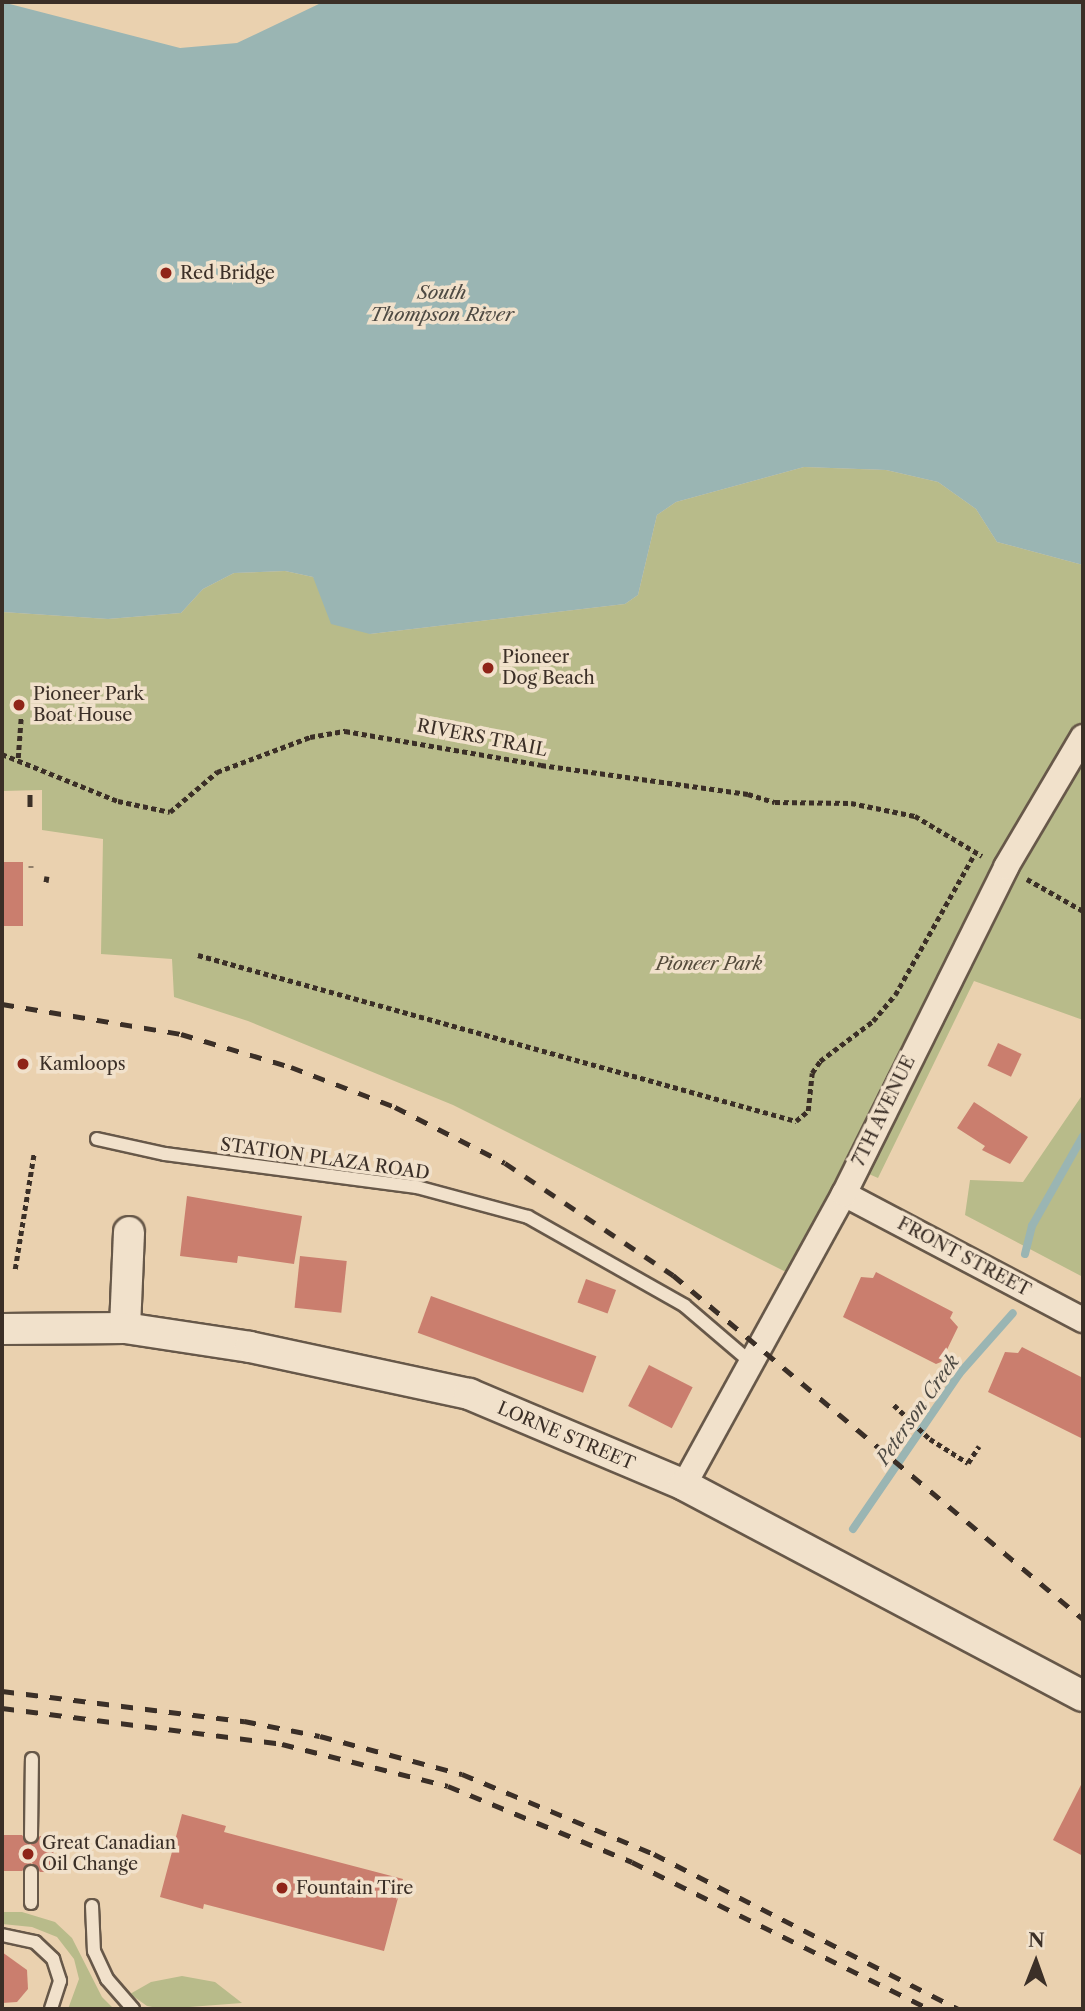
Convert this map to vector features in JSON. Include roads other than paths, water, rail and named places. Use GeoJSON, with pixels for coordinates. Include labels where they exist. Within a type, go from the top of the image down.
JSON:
{"type":"FeatureCollection","features":[{"type":"Feature","properties":{"kind":"street","name":"7TH AVENUE"},"geometry":{"type":"LineString","coordinates":[[684,1485],[753,1364],[844,1194],[1006,867],[1083,737]]}},
{"type":"Feature","properties":{"kind":"street","name":"FRONT STREET"},"geometry":{"type":"LineString","coordinates":[[844,1194],[1083,1320]]}},
{"type":"Feature","properties":{"kind":"street"},"geometry":{"type":"LineString","coordinates":[[125,1328],[129,1232]]}},
{"type":"Feature","properties":{"kind":"street","name":"LORNE STREET"},"geometry":{"type":"LineString","coordinates":[[2,1329],[125,1328],[250,1347],[468,1394],[684,1485],[1083,1696]]}},
{"type":"Feature","properties":{"kind":"lane","name":"STATION PLAZA ROAD"},"geometry":{"type":"LineString","coordinates":[[97,1139],[165,1154],[417,1187],[528,1217],[685,1306],[753,1364]]}},
{"type":"Feature","properties":{"kind":"lane"},"geometry":{"type":"LineString","coordinates":[[31,1836],[32,1759]]}},
{"type":"Feature","properties":{"kind":"lane"},"geometry":{"type":"LineString","coordinates":[[31,1872],[31,1903]]}},
{"type":"Feature","properties":{"kind":"lane"},"geometry":{"type":"LineString","coordinates":[[92,1906],[94,1951],[107,1979],[133,2009]]}},
{"type":"Feature","properties":{"kind":"lane"},"geometry":{"type":"LineString","coordinates":[[2,1935],[35,1942],[53,1959],[60,1981],[51,2009]]}},
{"type":"Feature","properties":{"kind":"water","name":"South Thompson River"},"geometry":{"type":"Polygon","coordinates":[[[2,2],[180,48],[237,43],[323,2],[1083,2],[1083,565],[997,542],[976,509],[938,482],[886,470],[804,467],[676,502],[657,515],[638,595],[625,604],[370,634],[331,624],[313,577],[285,571],[234,573],[203,589],[181,613],[108,619],[2,612],[2,2]]]}},
{"type":"Feature","properties":{"kind":"waterway","name":"Peterson Creek"},"geometry":{"type":"LineString","coordinates":[[1025,1254],[1032,1226],[1083,1136]]}},
{"type":"Feature","properties":{"kind":"waterway","name":"Peterson Creek"},"geometry":{"type":"LineString","coordinates":[[853,1529],[959,1374],[1013,1313]]}},
{"type":"Feature","properties":{"kind":"railway"},"geometry":{"type":"LineString","coordinates":[[30,794],[30,814]]}},
{"type":"Feature","properties":{"kind":"railway"},"geometry":{"type":"LineString","coordinates":[[46,882],[47,876]]}},
{"type":"Feature","properties":{"kind":"railway"},"geometry":{"type":"LineString","coordinates":[[2,1004],[181,1034],[291,1067],[395,1107],[505,1163],[673,1275],[1083,1619]]}},
{"type":"Feature","properties":{"kind":"railway"},"geometry":{"type":"LineString","coordinates":[[2,1691],[244,1721],[320,1736],[462,1774],[654,1854],[958,2009]]}},
{"type":"Feature","properties":{"kind":"railway"},"geometry":{"type":"LineString","coordinates":[[2,1708],[282,1744],[448,1786],[632,1862],[929,2009]]}},
{"type":"Feature","properties":{"kind":"place","name":"Red Bridge"},"geometry":{"type":"Point","coordinates":[166,273]}},
{"type":"Feature","properties":{"kind":"place","name":"Pioneer Dog Beach"},"geometry":{"type":"Point","coordinates":[488,668]}},
{"type":"Feature","properties":{"kind":"place","name":"Pioneer Park Boat House"},"geometry":{"type":"Point","coordinates":[19,705]}},
{"type":"Feature","properties":{"kind":"place","name":"Kamloops"},"geometry":{"type":"Point","coordinates":[23,1064]}},
{"type":"Feature","properties":{"kind":"place","name":"Great Canadian Oil Change"},"geometry":{"type":"Point","coordinates":[28,1854]}},
{"type":"Feature","properties":{"kind":"place","name":"Fountain Tire"},"geometry":{"type":"Point","coordinates":[282,1888]}},
{"type":"Feature","properties":{"kind":"park label","name":"Pioneer Park"},"geometry":{"type":"Point","coordinates":[709,964]}}]}
